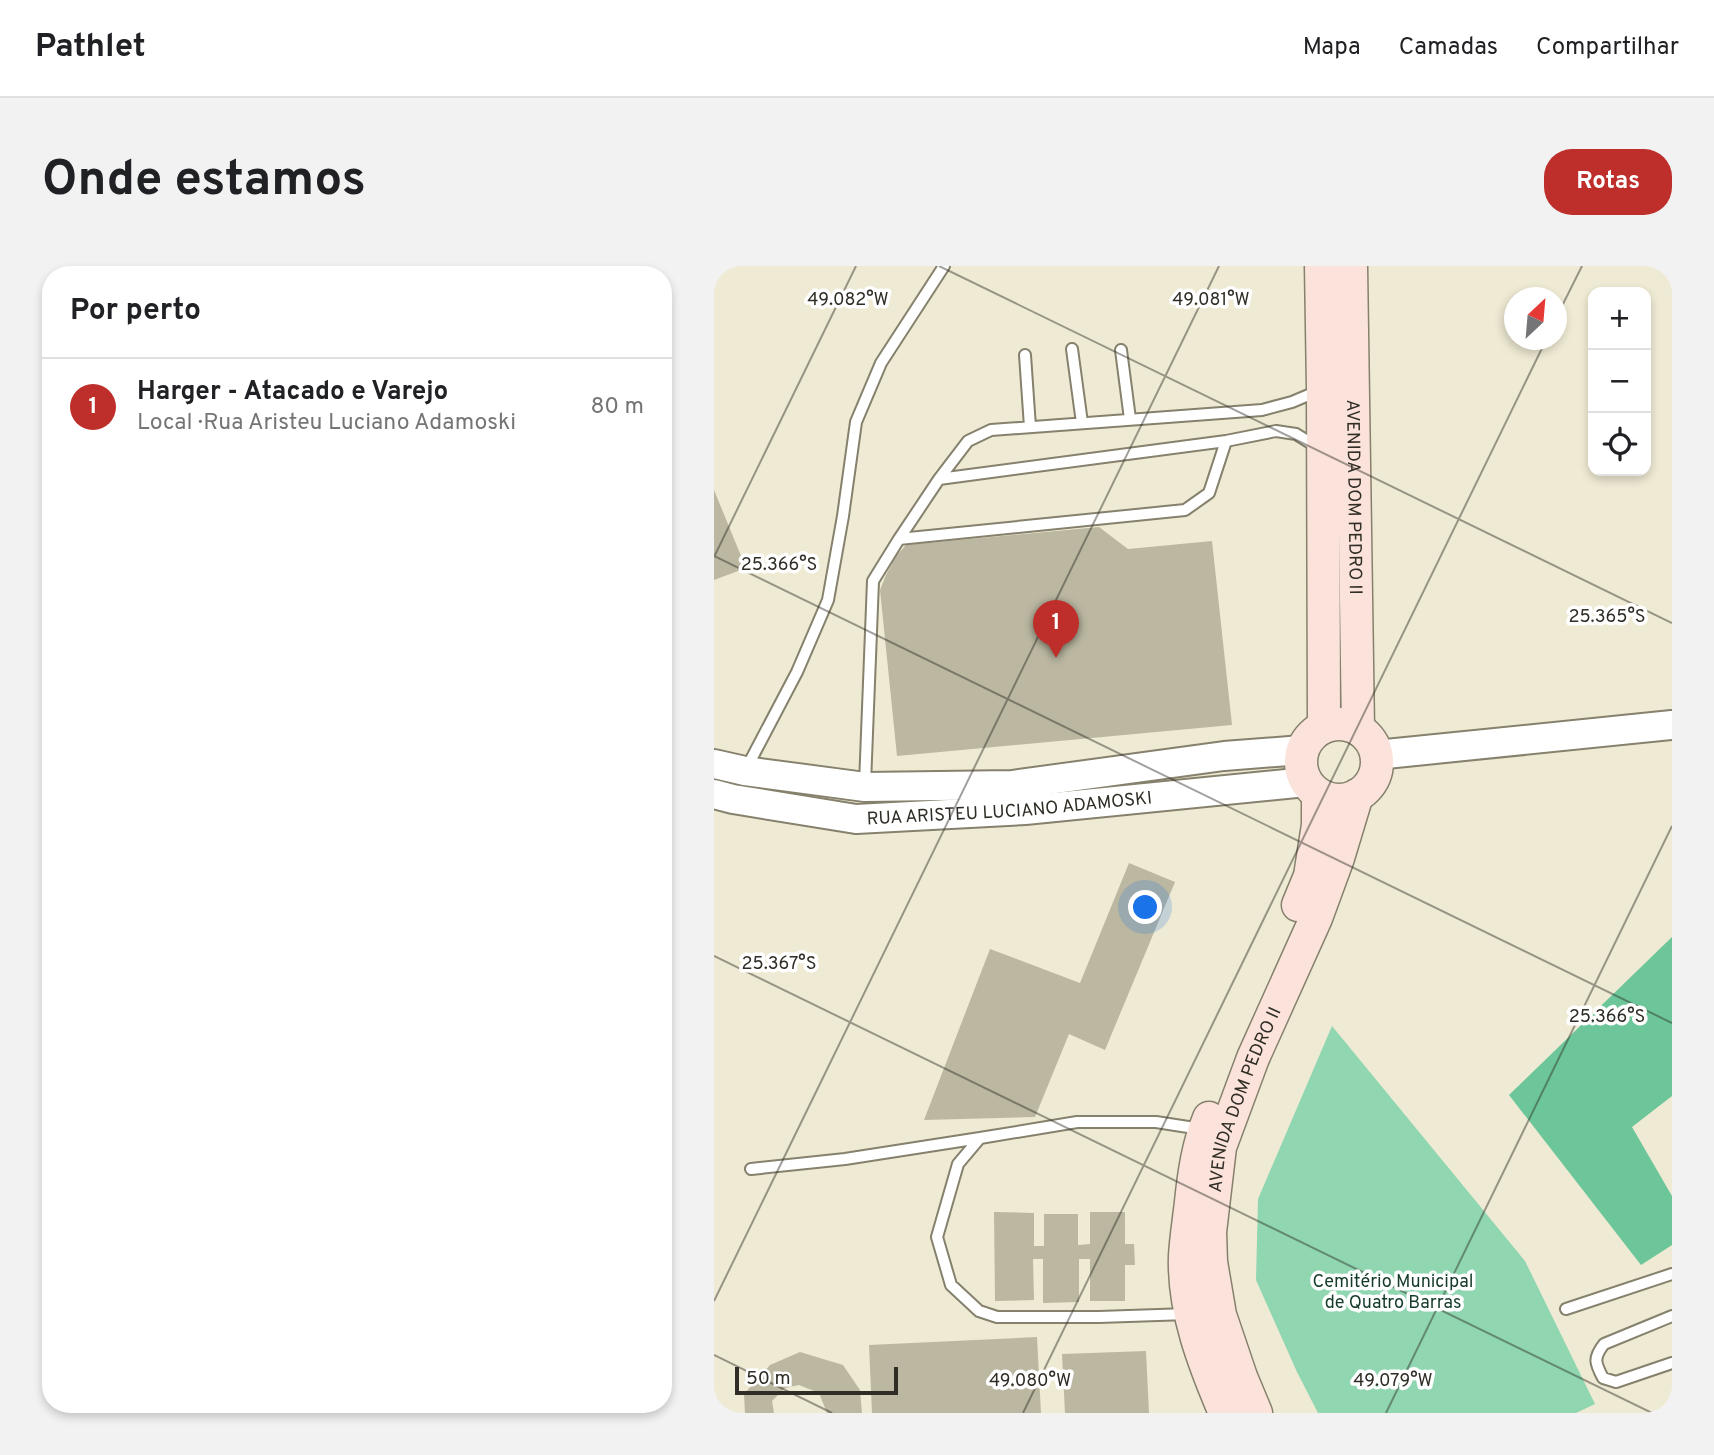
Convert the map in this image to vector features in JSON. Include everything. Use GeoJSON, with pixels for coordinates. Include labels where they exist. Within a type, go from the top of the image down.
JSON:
{"type":"FeatureCollection","features":[{"type":"Feature","properties":{"kind":"main road","name":"AVENIDA DOM PEDRO II"},"geometry":{"type":"LineString","coordinates":[[1321,266],[1324,727]]}},
{"type":"Feature","properties":{"kind":"main road","name":"AVENIDA DOM PEDRO II"},"geometry":{"type":"LineString","coordinates":[[1351,266],[1358,729]]}},
{"type":"Feature","properties":{"kind":"main road"},"geometry":{"type":"LineString","coordinates":[[1302,750],[1311,736],[1324,727],[1342,724],[1358,729],[1370,740],[1376,755]]}},
{"type":"Feature","properties":{"kind":"main road","name":"AVENIDA DOM PEDRO II"},"geometry":{"type":"LineString","coordinates":[[1225,1413],[1207,1370],[1188,1300],[1185,1257],[1195,1163],[1204,1129],[1310,876],[1318,825],[1312,788],[1301,767],[1302,750]]}},
{"type":"Feature","properties":{"kind":"main road","name":"AVENIDA DOM PEDRO II"},"geometry":{"type":"LineString","coordinates":[[1256,1413],[1220,1315],[1211,1262],[1210,1232],[1220,1147],[1253,1058],[1316,918],[1338,859],[1357,795],[1369,785],[1376,771],[1376,755]]}},
{"type":"Feature","properties":{"kind":"main road"},"geometry":{"type":"LineString","coordinates":[[1312,788],[1338,800],[1357,795]]}},
{"type":"Feature","properties":{"kind":"street"},"geometry":{"type":"LineString","coordinates":[[1376,755],[1672,725]]}},
{"type":"Feature","properties":{"kind":"street","name":"RUA ARISTEU LUCIANO ADAMOSKI"},"geometry":{"type":"LineString","coordinates":[[734,787],[1012,785],[1224,756],[1302,750]]}},
{"type":"Feature","properties":{"kind":"street","name":"RUA ARISTEU LUCIANO ADAMOSKI"},"geometry":{"type":"LineString","coordinates":[[714,764],[734,787],[856,819],[1025,810],[1312,788]]}},
{"type":"Feature","properties":{"kind":"lane"},"geometry":{"type":"LineString","coordinates":[[734,787],[797,672],[828,600],[844,516],[856,422],[881,363],[944,266]]}},
{"type":"Feature","properties":{"kind":"lane"},"geometry":{"type":"LineString","coordinates":[[1072,349],[1082,423]]}},
{"type":"Feature","properties":{"kind":"lane"},"geometry":{"type":"LineString","coordinates":[[1121,350],[1130,419]]}},
{"type":"Feature","properties":{"kind":"lane"},"geometry":{"type":"LineString","coordinates":[[1025,355],[1030,427]]}},
{"type":"Feature","properties":{"kind":"lane"},"geometry":{"type":"LineString","coordinates":[[865,787],[873,581],[898,539],[968,442],[990,430],[1262,410],[1292,402],[1323,389]]}},
{"type":"Feature","properties":{"kind":"lane"},"geometry":{"type":"LineString","coordinates":[[939,480],[1226,441],[1276,431],[1296,434],[1322,450]]}},
{"type":"Feature","properties":{"kind":"lane"},"geometry":{"type":"LineString","coordinates":[[898,539],[1185,510],[1209,493],[1226,441]]}},
{"type":"Feature","properties":{"kind":"lane"},"geometry":{"type":"LineString","coordinates":[[751,1169],[845,1158],[1077,1122],[1156,1122],[1204,1129]]}},
{"type":"Feature","properties":{"kind":"lane"},"geometry":{"type":"LineString","coordinates":[[980,1138],[957,1164],[937,1237],[951,1285],[979,1311],[997,1317],[1192,1314]]}},
{"type":"Feature","properties":{"kind":"lane"},"geometry":{"type":"LineString","coordinates":[[1566,1309],[1672,1274]]}},
{"type":"Feature","properties":{"kind":"lane"},"geometry":{"type":"LineString","coordinates":[[1672,1316],[1604,1344],[1597,1353],[1596,1365],[1603,1378],[1616,1382],[1672,1363]]}},
{"type":"Feature","properties":{"kind":"green space"},"geometry":{"type":"Polygon","coordinates":[[[1672,937],[1672,1096],[1632,1127],[1672,1196],[1672,1245],[1641,1265],[1509,1095],[1672,937]]]}},
{"type":"Feature","properties":{"kind":"green space","name":"Cemitério Municipal de Quatro Barras"},"geometry":{"type":"Polygon","coordinates":[[[1332,1026],[1525,1261],[1595,1404],[1576,1413],[1318,1413],[1256,1280],[1258,1199],[1332,1026]]]}},
{"type":"Feature","properties":{"kind":"building"},"geometry":{"type":"Polygon","coordinates":[[[714,490],[746,568],[714,580],[714,490]]]}},
{"type":"Feature","properties":{"kind":"building"},"geometry":{"type":"Polygon","coordinates":[[[1099,527],[1128,549],[1212,541],[1232,725],[897,756],[880,590],[896,556],[906,545],[1099,527]]]}},
{"type":"Feature","properties":{"kind":"building"},"geometry":{"type":"Polygon","coordinates":[[[1129,863],[1175,882],[1105,1050],[1069,1034],[1035,1117],[924,1120],[990,949],[1080,983],[1129,863]]]}},
{"type":"Feature","properties":{"kind":"building"},"geometry":{"type":"Polygon","coordinates":[[[994,1212],[1034,1213],[1034,1246],[1044,1246],[1044,1214],[1078,1214],[1078,1245],[1090,1244],[1090,1212],[1125,1212],[1125,1244],[1134,1244],[1135,1265],[1125,1265],[1125,1301],[1090,1301],[1090,1259],[1079,1259],[1079,1302],[1043,1303],[1043,1259],[1033,1259],[1034,1300],[995,1301],[994,1212]]]}},
{"type":"Feature","properties":{"kind":"building"},"geometry":{"type":"Polygon","coordinates":[[[1037,1337],[1041,1413],[872,1413],[869,1345],[1037,1337]]]}},
{"type":"Feature","properties":{"kind":"building"},"geometry":{"type":"Polygon","coordinates":[[[1146,1351],[1149,1413],[1065,1413],[1062,1354],[1146,1351]]]}},
{"type":"Feature","properties":{"kind":"building"},"geometry":{"type":"Polygon","coordinates":[[[800,1352],[843,1365],[860,1390],[862,1413],[827,1413],[819,1393],[799,1385],[785,1388],[772,1401],[774,1413],[745,1413],[744,1394],[770,1365],[800,1352]]]}},
{"type":"Feature","properties":{"kind":"place","name":"Harger - Atacado e Varejo"},"geometry":{"type":"Point","coordinates":[1056,658]}}]}
